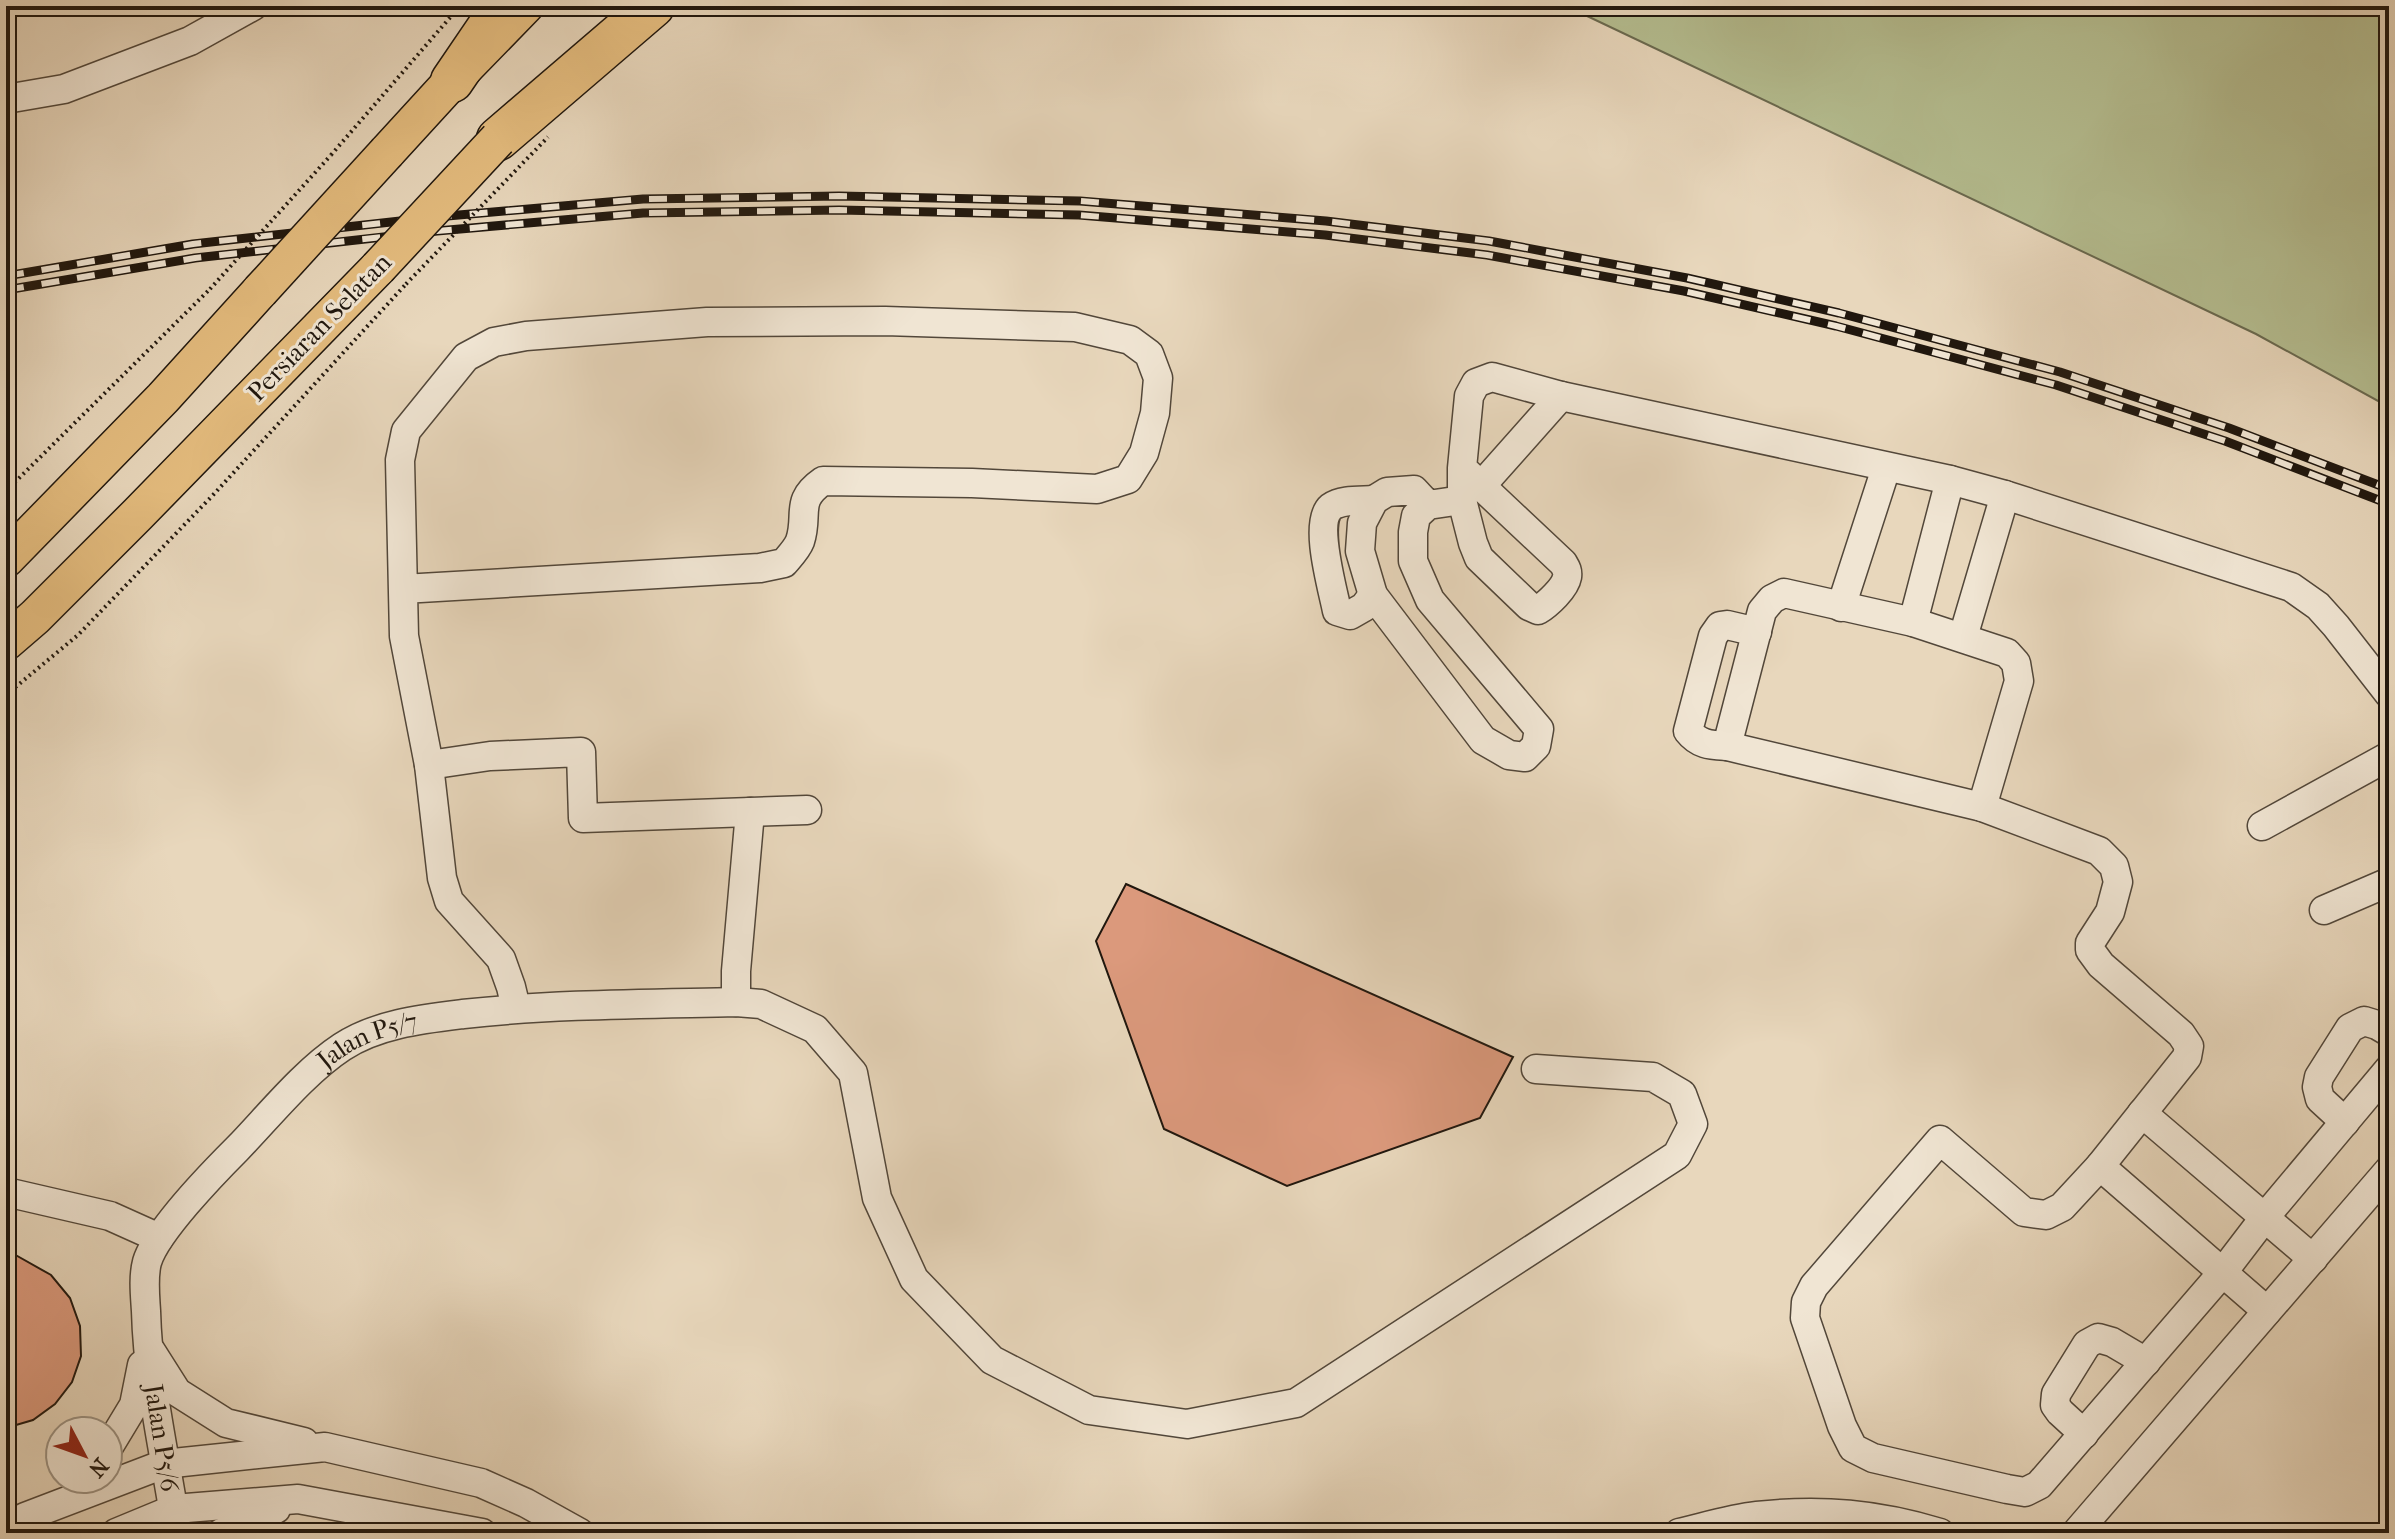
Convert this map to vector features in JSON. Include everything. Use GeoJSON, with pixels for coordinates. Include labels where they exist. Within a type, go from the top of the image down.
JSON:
{"type":"FeatureCollection","features":[{"type":"Feature","properties":{"kind":"highway"},"geometry":{"type":"LineString","coordinates":[[452,81],[503,6]]}},
{"type":"Feature","properties":{"kind":"highway"},"geometry":{"type":"LineString","coordinates":[[498,139],[653,6]]}},
{"type":"Feature","properties":{"kind":"main road"},"geometry":{"type":"LineString","coordinates":[[6,559],[163,398],[452,81],[525,6]]}},
{"type":"Feature","properties":{"kind":"main road","name":"Persiaran Selatan"},"geometry":{"type":"LineString","coordinates":[[6,642],[392,276],[498,139],[626,6]]}},
{"type":"Feature","properties":{"kind":"street"},"geometry":{"type":"LineString","coordinates":[[6,99],[64,89],[190,41],[253,6]]}},
{"type":"Feature","properties":{"kind":"street"},"geometry":{"type":"LineString","coordinates":[[403,589],[760,568],[784,563],[799,542],[803,508],[810,490],[823,481],[1097,489],[1128,479],[1144,453],[1155,413],[1158,378],[1149,354],[1130,340],[1075,327],[885,321],[707,322],[526,336],[494,342],[466,357],[406,431],[400,460],[404,636],[429,765],[442,878],[449,901],[501,959],[516,1008]]}},
{"type":"Feature","properties":{"kind":"street"},"geometry":{"type":"LineString","coordinates":[[1468,484],[1469,396],[1476,383],[1492,377],[1561,396],[1950,480],[2291,587],[2318,606],[2389,694]]}},
{"type":"Feature","properties":{"kind":"street"},"geometry":{"type":"LineString","coordinates":[[1374,500],[1362,523],[1360,551],[1373,595],[1483,740],[1509,755],[1525,757],[1536,746],[1539,729],[1430,600],[1413,561],[1413,532],[1416,516],[1428,505],[1468,484],[1561,396]]}},
{"type":"Feature","properties":{"kind":"street"},"geometry":{"type":"LineString","coordinates":[[1841,607],[1886,468]]}},
{"type":"Feature","properties":{"kind":"street"},"geometry":{"type":"LineString","coordinates":[[1913,622],[1950,480]]}},
{"type":"Feature","properties":{"kind":"street"},"geometry":{"type":"LineString","coordinates":[[1373,595],[1364,607],[1350,615],[1337,611],[1324,541],[1324,518],[1331,507],[1343,502],[1374,500],[1387,492],[1414,490],[1428,505]]}},
{"type":"Feature","properties":{"kind":"street"},"geometry":{"type":"LineString","coordinates":[[1963,637],[2005,495]]}},
{"type":"Feature","properties":{"kind":"street"},"geometry":{"type":"LineString","coordinates":[[1727,746],[1762,611],[1772,599],[1784,593],[1913,622],[2007,653],[2016,663],[2019,681],[1982,807]]}},
{"type":"Feature","properties":{"kind":"street"},"geometry":{"type":"LineString","coordinates":[[1757,632],[1727,625],[1720,626],[1713,636],[1688,731],[1702,743],[1727,746],[1982,807],[2099,851],[2114,866],[2118,882],[2110,912],[2090,943],[2090,950],[2101,965],[2181,1034],[2189,1046],[2187,1057],[2100,1166],[2062,1207],[2046,1215],[2024,1212],[1940,1140],[1814,1286],[1806,1302],[1805,1318],[1842,1426],[1853,1448],[1873,1458],[2025,1492],[2039,1485],[2223,1272],[2389,1069]]}},
{"type":"Feature","properties":{"kind":"street"},"geometry":{"type":"LineString","coordinates":[[429,765],[490,756],[581,752],[583,818],[807,810]]}},
{"type":"Feature","properties":{"kind":"street"},"geometry":{"type":"LineString","coordinates":[[2262,826],[2389,757]]}},
{"type":"Feature","properties":{"kind":"street"},"geometry":{"type":"LineString","coordinates":[[750,812],[736,971],[748,1003],[815,1029],[853,1073],[877,1198],[914,1279],[992,1360],[1089,1410],[1187,1424],[1296,1403],[1677,1155],[1693,1124],[1682,1094],[1653,1077],[1536,1069]]}},
{"type":"Feature","properties":{"kind":"street"},"geometry":{"type":"LineString","coordinates":[[2324,910],[2389,882]]}},
{"type":"Feature","properties":{"kind":"street","name":"Jalan P5/7"},"geometry":{"type":"LineString","coordinates":[[146,1344],[147,1262],[159,1238],[211,1175],[319,1064],[342,1047],[372,1031],[435,1018],[516,1008],[748,1003]]}},
{"type":"Feature","properties":{"kind":"street"},"geometry":{"type":"LineString","coordinates":[[2345,1122],[2320,1099],[2317,1087],[2319,1077],[2350,1028],[2364,1021],[2389,1032]]}},
{"type":"Feature","properties":{"kind":"street"},"geometry":{"type":"LineString","coordinates":[[2142,1113],[2313,1259]]}},
{"type":"Feature","properties":{"kind":"street"},"geometry":{"type":"LineString","coordinates":[[2100,1166],[2267,1311]]}},
{"type":"Feature","properties":{"kind":"street"},"geometry":{"type":"LineString","coordinates":[[2076,1533],[2389,1170]]}},
{"type":"Feature","properties":{"kind":"street"},"geometry":{"type":"LineString","coordinates":[[6,1192],[110,1216],[159,1238]]}},
{"type":"Feature","properties":{"kind":"street"},"geometry":{"type":"LineString","coordinates":[[2084,1434],[2055,1405],[2056,1394],[2087,1344],[2098,1338],[2112,1342],[2146,1362]]}},
{"type":"Feature","properties":{"kind":"street"},"geometry":{"type":"LineString","coordinates":[[146,1344],[177,1392],[226,1423],[481,1483],[526,1503],[580,1533]]}},
{"type":"Feature","properties":{"kind":"street"},"geometry":{"type":"LineString","coordinates":[[124,1422],[134,1405],[146,1344]]}},
{"type":"Feature","properties":{"kind":"street","name":"Jalan P5/6"},"geometry":{"type":"LineString","coordinates":[[146,1344],[176,1521]]}},
{"type":"Feature","properties":{"kind":"street"},"geometry":{"type":"LineString","coordinates":[[16,1524],[164,1464],[325,1447]]}},
{"type":"Feature","properties":{"kind":"street"},"geometry":{"type":"LineString","coordinates":[[16,1524],[54,1495]]}},
{"type":"Feature","properties":{"kind":"street"},"geometry":{"type":"LineString","coordinates":[[221,1533],[298,1499]]}},
{"type":"Feature","properties":{"kind":"street"},"geometry":{"type":"LineString","coordinates":[[116,1533],[298,1499],[482,1533]]}},
{"type":"Feature","properties":{"kind":"street"},"geometry":{"type":"LineString","coordinates":[[1679,1533],[1755,1516],[1828,1511],[1901,1521],[1940,1533]]}},
{"type":"Feature","properties":{"kind":"path"},"geometry":{"type":"LineString","coordinates":[[6,491],[210,289],[460,6]]}},
{"type":"Feature","properties":{"kind":"path"},"geometry":{"type":"LineString","coordinates":[[6,695],[78,635],[204,505],[392,276],[548,137]]}},
{"type":"Feature","properties":{"kind":"green space"},"geometry":{"type":"Polygon","coordinates":[[[1566,6],[2389,6],[2389,407],[2256,334],[1566,6]]]}},
{"type":"Feature","properties":{"kind":"building"},"geometry":{"type":"Polygon","coordinates":[[[1126,884],[1513,1057],[1480,1118],[1287,1186],[1164,1129],[1096,941],[1126,884]]]}},
{"type":"Feature","properties":{"kind":"building"},"geometry":{"type":"Polygon","coordinates":[[[12,1253],[51,1275],[70,1298],[80,1326],[81,1356],[72,1382],[55,1404],[33,1420],[6,1428],[6,1267],[12,1253]]]}},
{"type":"Feature","properties":{"kind":"railway"},"geometry":{"type":"LineString","coordinates":[[6,276],[193,244],[436,217],[643,199],[839,196],[1080,201],[1326,221],[1489,241],[1687,278],[1839,313],[2060,372],[2229,428],[2389,489]]}},
{"type":"Feature","properties":{"kind":"railway"},"geometry":{"type":"LineString","coordinates":[[6,290],[195,258],[437,231],[643,213],[839,210],[1079,215],[1325,235],[1487,255],[1684,291],[1836,326],[2056,385],[2225,441],[2389,504]]}}]}
